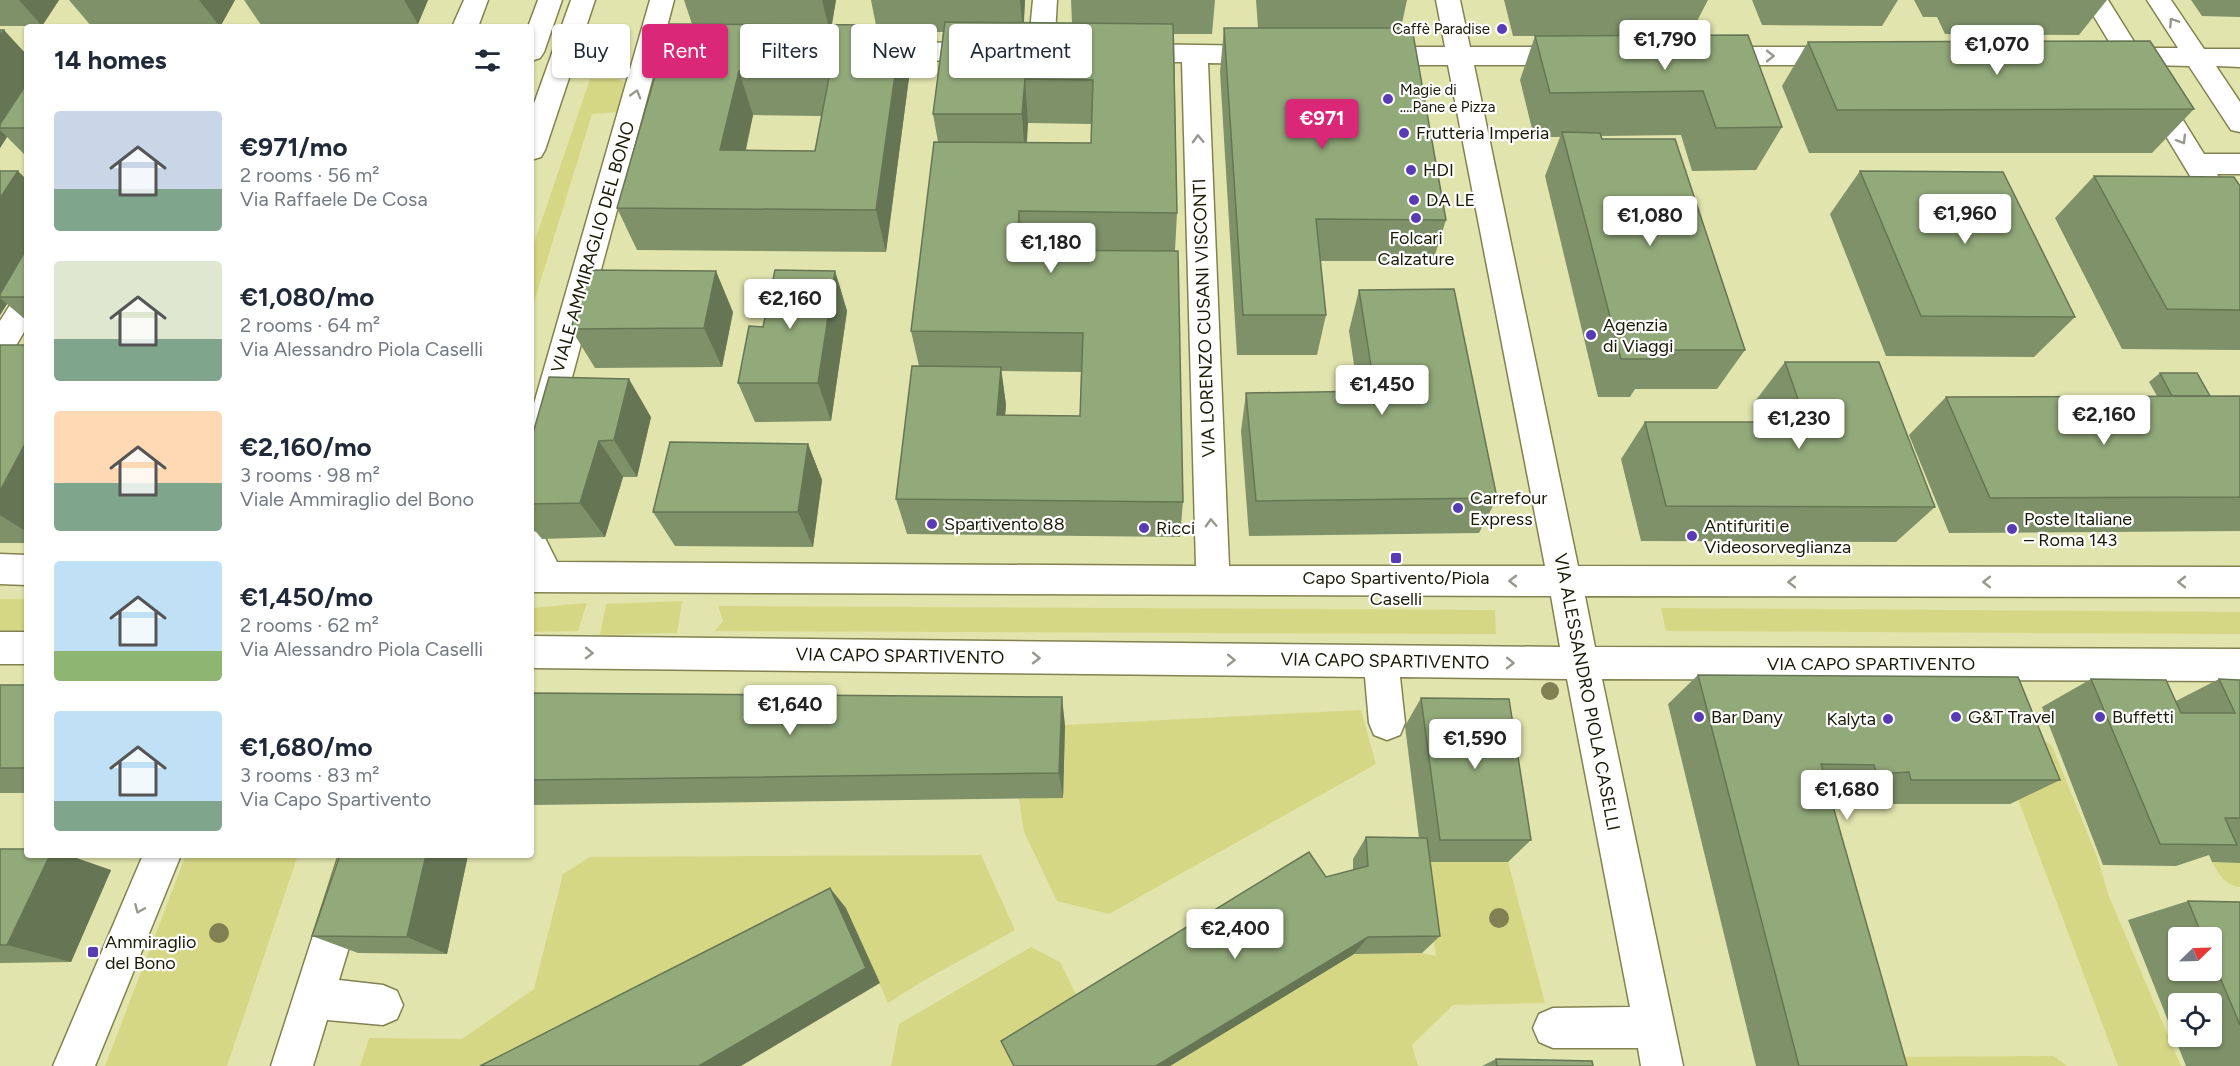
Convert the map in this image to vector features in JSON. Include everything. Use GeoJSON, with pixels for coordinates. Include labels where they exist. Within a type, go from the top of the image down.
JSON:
{"type":"FeatureCollection","features":[{"type":"Feature","properties":{"kind":"street"},"geometry":{"type":"LineString","coordinates":[[466,24],[476,0]]}},
{"type":"Feature","properties":{"kind":"street"},"geometry":{"type":"LineString","coordinates":[[534,44],[550,0]]}},
{"type":"Feature","properties":{"kind":"street"},"geometry":{"type":"LineString","coordinates":[[534,141],[583,0]]}},
{"type":"Feature","properties":{"kind":"street","name":"VIALE AMMIRAGLIO DEL BONO"},"geometry":{"type":"LineString","coordinates":[[656,24],[662,0]]}},
{"type":"Feature","properties":{"kind":"street"},"geometry":{"type":"LineString","coordinates":[[839,51],[1032,52],[1045,0]]}},
{"type":"Feature","properties":{"kind":"street","name":"VIA ALESSANDRO PIOLA CASELLI"},"geometry":{"type":"LineString","coordinates":[[1449,0],[1662,1066]]}},
{"type":"Feature","properties":{"kind":"street"},"geometry":{"type":"LineString","coordinates":[[2096,0],[2240,236]]}},
{"type":"Feature","properties":{"kind":"street"},"geometry":{"type":"LineString","coordinates":[[2159,0],[2240,123]]}},
{"type":"Feature","properties":{"kind":"street"},"geometry":{"type":"LineString","coordinates":[[728,51],[732,51]]}},
{"type":"Feature","properties":{"kind":"street"},"geometry":{"type":"LineString","coordinates":[[1101,53],[1287,55]]}},
{"type":"Feature","properties":{"kind":"street","name":"VIA LORENZO CUSANI VISCONTI"},"geometry":{"type":"LineString","coordinates":[[1195,54],[1213,581]]}},
{"type":"Feature","properties":{"kind":"street"},"geometry":{"type":"LineString","coordinates":[[1344,55],[1602,56]]}},
{"type":"Feature","properties":{"kind":"street"},"geometry":{"type":"LineString","coordinates":[[1686,56],[1864,56]]}},
{"type":"Feature","properties":{"kind":"street"},"geometry":{"type":"LineString","coordinates":[[2091,56],[2240,58]]}},
{"type":"Feature","properties":{"kind":"street","name":"VIALE AMMIRAGLIO DEL BONO"},"geometry":{"type":"LineString","coordinates":[[534,459],[642,75]]}},
{"type":"Feature","properties":{"kind":"street"},"geometry":{"type":"LineString","coordinates":[[2197,164],[2240,164]]}},
{"type":"Feature","properties":{"kind":"street"},"geometry":{"type":"LineString","coordinates":[[0,346],[24,307]]}},
{"type":"Feature","properties":{"kind":"street"},"geometry":{"type":"LineString","coordinates":[[534,556],[539,577],[1213,581],[2240,582]]}},
{"type":"Feature","properties":{"kind":"street"},"geometry":{"type":"LineString","coordinates":[[0,569],[24,570]]}},
{"type":"Feature","properties":{"kind":"street"},"geometry":{"type":"LineString","coordinates":[[0,648],[24,648]]}},
{"type":"Feature","properties":{"kind":"street","name":"VIA CAPO SPARTIVENTO"},"geometry":{"type":"LineString","coordinates":[[534,652],[1581,663],[2240,665]]}},
{"type":"Feature","properties":{"kind":"street"},"geometry":{"type":"LineString","coordinates":[[1381,661],[1387,723]]}},
{"type":"Feature","properties":{"kind":"street"},"geometry":{"type":"LineString","coordinates":[[74,1066],[161,858]]}},
{"type":"Feature","properties":{"kind":"street"},"geometry":{"type":"LineString","coordinates":[[292,1066],[357,858]]}},
{"type":"Feature","properties":{"kind":"street"},"geometry":{"type":"LineString","coordinates":[[314,998],[383,1005]]}},
{"type":"Feature","properties":{"kind":"street"},"geometry":{"type":"LineString","coordinates":[[1553,1028],[1655,1027]]}},
{"type":"Feature","properties":{"kind":"green space"},"geometry":{"type":"Polygon","coordinates":[[[590,79],[617,79],[624,82],[626,87],[619,112],[592,114],[534,302],[534,243],[590,79]]]}},
{"type":"Feature","properties":{"kind":"green space"},"geometry":{"type":"Polygon","coordinates":[[[0,599],[24,599],[24,635],[0,635],[0,599]]]}},
{"type":"Feature","properties":{"kind":"green space"},"geometry":{"type":"Polygon","coordinates":[[[682,601],[677,633],[600,635],[606,604],[682,601]]]}},
{"type":"Feature","properties":{"kind":"green space"},"geometry":{"type":"Polygon","coordinates":[[[587,603],[578,631],[534,632],[534,608],[587,603]]]}},
{"type":"Feature","properties":{"kind":"green space"},"geometry":{"type":"Polygon","coordinates":[[[718,606],[1495,610],[1496,634],[715,631],[723,621],[718,606]]]}},
{"type":"Feature","properties":{"kind":"green space"},"geometry":{"type":"Polygon","coordinates":[[[1661,608],[2240,612],[2240,634],[1666,631],[1661,608]]]}},
{"type":"Feature","properties":{"kind":"green space"},"geometry":{"type":"Polygon","coordinates":[[[1361,710],[1376,764],[1109,914],[1057,901],[1024,832],[1019,798],[1063,797],[1065,725],[1361,710]]]}},
{"type":"Feature","properties":{"kind":"green space"},"geometry":{"type":"Polygon","coordinates":[[[1988,719],[2039,736],[2052,746],[2098,859],[2108,894],[2168,1035],[2168,1047],[2173,1047],[2181,1066],[2118,1066],[1988,719]]]}},
{"type":"Feature","properties":{"kind":"green space"},"geometry":{"type":"Polygon","coordinates":[[[981,855],[1015,930],[888,1003],[846,908],[537,1066],[360,1066],[369,1038],[462,1039],[534,989],[563,874],[590,857],[981,855]]]}},
{"type":"Feature","properties":{"kind":"green space"},"geometry":{"type":"Polygon","coordinates":[[[185,858],[297,858],[227,1066],[105,1066],[185,858]]]}},
{"type":"Feature","properties":{"kind":"green space"},"geometry":{"type":"Polygon","coordinates":[[[1422,862],[1508,862],[1545,1003],[1453,1005],[1412,1045],[1418,1066],[1170,1066],[1354,954],[1422,953],[1436,956],[1422,862]]]}},
{"type":"Feature","properties":{"kind":"green space"},"geometry":{"type":"Polygon","coordinates":[[[2212,862],[2240,863],[2240,887],[2226,882],[2212,862]]]}},
{"type":"Feature","properties":{"kind":"green space"},"geometry":{"type":"Polygon","coordinates":[[[1031,947],[1060,962],[1082,1006],[1015,1066],[891,1066],[899,1024],[1031,947]]]}},
{"type":"Feature","properties":{"kind":"green space"},"geometry":{"type":"Polygon","coordinates":[[[2054,1056],[2067,1066],[1885,1066],[1884,1057],[2054,1056]]]}},
{"type":"Feature","properties":{"kind":"building"},"geometry":{"type":"Polygon","coordinates":[[[945,22],[1173,24],[1177,213],[1019,211],[1017,250],[1178,251],[1183,502],[896,499],[912,366],[1001,367],[997,415],[1080,416],[1083,333],[911,331],[934,142],[1091,143],[1093,80],[1025,79],[1022,114],[933,114],[945,22]]]}},
{"type":"Feature","properties":{"kind":"building"},"geometry":{"type":"Polygon","coordinates":[[[728,24],[740,24],[740,71],[720,150],[815,151],[829,78],[839,78],[839,25],[851,25],[851,78],[895,78],[876,210],[617,208],[654,78],[728,78],[728,24]]]}},
{"type":"Feature","properties":{"kind":"building"},"geometry":{"type":"Polygon","coordinates":[[[1224,28],[1412,28],[1446,220],[1316,219],[1326,315],[1243,315],[1224,28]]]}},
{"type":"Feature","properties":{"kind":"building"},"geometry":{"type":"Polygon","coordinates":[[[1748,35],[1782,127],[1716,128],[1703,91],[1550,93],[1535,36],[1748,35]]]}},
{"type":"Feature","properties":{"kind":"building"},"geometry":{"type":"Polygon","coordinates":[[[2150,41],[2194,109],[1837,110],[1808,42],[2150,41]]]}},
{"type":"Feature","properties":{"kind":"building"},"geometry":{"type":"Polygon","coordinates":[[[24,88],[24,128],[0,128],[0,124],[24,88]]]}},
{"type":"Feature","properties":{"kind":"building"},"geometry":{"type":"Polygon","coordinates":[[[1562,132],[1600,133],[1602,139],[1675,139],[1745,350],[1652,350],[1654,359],[1621,359],[1562,132]]]}},
{"type":"Feature","properties":{"kind":"building"},"geometry":{"type":"Polygon","coordinates":[[[0,171],[18,171],[0,198],[0,171]]]}},
{"type":"Feature","properties":{"kind":"building"},"geometry":{"type":"Polygon","coordinates":[[[1860,171],[2003,172],[2075,317],[1921,316],[1860,171]]]}},
{"type":"Feature","properties":{"kind":"building"},"geometry":{"type":"Polygon","coordinates":[[[2094,176],[2234,177],[2240,186],[2240,310],[2167,309],[2094,176]]]}},
{"type":"Feature","properties":{"kind":"building"},"geometry":{"type":"Polygon","coordinates":[[[24,253],[24,297],[0,297],[24,253]]]}},
{"type":"Feature","properties":{"kind":"building"},"geometry":{"type":"Polygon","coordinates":[[[586,270],[716,271],[704,328],[571,329],[586,270]]]}},
{"type":"Feature","properties":{"kind":"building"},"geometry":{"type":"Polygon","coordinates":[[[775,270],[835,271],[818,383],[738,383],[749,326],[763,327],[775,270]]]}},
{"type":"Feature","properties":{"kind":"building"},"geometry":{"type":"Polygon","coordinates":[[[1454,289],[1497,498],[1256,501],[1246,393],[1375,391],[1359,290],[1454,289]]]}},
{"type":"Feature","properties":{"kind":"building"},"geometry":{"type":"Polygon","coordinates":[[[0,345],[24,345],[24,446],[0,491],[0,345]]]}},
{"type":"Feature","properties":{"kind":"building"},"geometry":{"type":"Polygon","coordinates":[[[1785,362],[1879,362],[1935,507],[1666,506],[1645,422],[1806,422],[1785,362]]]}},
{"type":"Feature","properties":{"kind":"building"},"geometry":{"type":"Polygon","coordinates":[[[2160,373],[2197,373],[2210,396],[2172,396],[2160,373]]]}},
{"type":"Feature","properties":{"kind":"building"},"geometry":{"type":"Polygon","coordinates":[[[549,377],[629,379],[614,440],[599,441],[580,503],[534,504],[534,430],[549,377]]]}},
{"type":"Feature","properties":{"kind":"building"},"geometry":{"type":"Polygon","coordinates":[[[2240,396],[2240,497],[1990,498],[1946,397],[2240,396]]]}},
{"type":"Feature","properties":{"kind":"building"},"geometry":{"type":"Polygon","coordinates":[[[670,442],[808,444],[798,512],[653,512],[670,442]]]}},
{"type":"Feature","properties":{"kind":"building"},"geometry":{"type":"Polygon","coordinates":[[[1698,675],[2018,677],[2060,780],[1911,780],[1909,772],[1877,774],[1874,765],[1821,764],[1907,1066],[1799,1066],[1698,675]]]}},
{"type":"Feature","properties":{"kind":"building"},"geometry":{"type":"Polygon","coordinates":[[[2091,679],[2166,680],[2181,713],[2235,713],[2219,679],[2240,680],[2240,818],[2225,818],[2237,845],[2160,844],[2091,679]]]}},
{"type":"Feature","properties":{"kind":"building"},"geometry":{"type":"Polygon","coordinates":[[[0,685],[24,685],[24,768],[0,768],[0,685]]]}},
{"type":"Feature","properties":{"kind":"building"},"geometry":{"type":"Polygon","coordinates":[[[534,693],[1062,697],[1059,773],[534,780],[534,693]]]}},
{"type":"Feature","properties":{"kind":"building"},"geometry":{"type":"Polygon","coordinates":[[[1421,698],[1509,699],[1531,840],[1440,840],[1421,698]]]}},
{"type":"Feature","properties":{"kind":"building"},"geometry":{"type":"Polygon","coordinates":[[[1366,837],[1427,838],[1440,936],[1368,937],[1156,1066],[1014,1066],[1001,1041],[1309,852],[1326,877],[1368,866],[1366,837]]]}},
{"type":"Feature","properties":{"kind":"building"},"geometry":{"type":"Polygon","coordinates":[[[0,849],[24,849],[24,858],[49,858],[7,945],[0,945],[0,849]]]}},
{"type":"Feature","properties":{"kind":"building"},"geometry":{"type":"Polygon","coordinates":[[[339,858],[425,858],[407,937],[312,936],[339,858]]]}},
{"type":"Feature","properties":{"kind":"building"},"geometry":{"type":"Polygon","coordinates":[[[830,888],[866,968],[699,1066],[480,1066],[830,888]]]}},
{"type":"Feature","properties":{"kind":"building"},"geometry":{"type":"Polygon","coordinates":[[[2188,901],[2240,902],[2240,1025],[2222,981],[2222,927],[2199,927],[2188,901]]]}},
{"type":"Feature","properties":{"kind":"building"},"geometry":{"type":"Polygon","coordinates":[[[1496,1059],[1592,1061],[1593,1066],[1497,1066],[1496,1059]]]}},
{"type":"Feature","properties":{"kind":"place","name":"Caffè Paradise"},"geometry":{"type":"Point","coordinates":[1502,29]}},
{"type":"Feature","properties":{"kind":"place","name":"Magie di ....Pane e Pizza"},"geometry":{"type":"Point","coordinates":[1388,99]}},
{"type":"Feature","properties":{"kind":"place","name":"Frutteria Imperia"},"geometry":{"type":"Point","coordinates":[1404,133]}},
{"type":"Feature","properties":{"kind":"place","name":"HDI"},"geometry":{"type":"Point","coordinates":[1411,170]}},
{"type":"Feature","properties":{"kind":"place","name":"DA LE"},"geometry":{"type":"Point","coordinates":[1414,200]}},
{"type":"Feature","properties":{"kind":"place","name":"Folcari Calzature"},"geometry":{"type":"Point","coordinates":[1416,218]}},
{"type":"Feature","properties":{"kind":"place","name":"Agenzia di Viaggi"},"geometry":{"type":"Point","coordinates":[1591,335]}},
{"type":"Feature","properties":{"kind":"place","name":"Carrefour Express"},"geometry":{"type":"Point","coordinates":[1458,508]}},
{"type":"Feature","properties":{"kind":"place","name":"Spartivento 88"},"geometry":{"type":"Point","coordinates":[932,524]}},
{"type":"Feature","properties":{"kind":"place","name":"Ricci"},"geometry":{"type":"Point","coordinates":[1144,528]}},
{"type":"Feature","properties":{"kind":"place","name":"Poste Italiane – Roma 143"},"geometry":{"type":"Point","coordinates":[2012,529]}},
{"type":"Feature","properties":{"kind":"place","name":"Antifuriti e Videosorveglianza"},"geometry":{"type":"Point","coordinates":[1692,536]}},
{"type":"Feature","properties":{"kind":"place","name":"Capo Spartivento/Piola Caselli"},"geometry":{"type":"Point","coordinates":[1396,558]}},
{"type":"Feature","properties":{"kind":"place","name":"Bar Dany"},"geometry":{"type":"Point","coordinates":[1699,717]}},
{"type":"Feature","properties":{"kind":"place","name":"G&T Travel"},"geometry":{"type":"Point","coordinates":[1956,717]}},
{"type":"Feature","properties":{"kind":"place","name":"Buffetti"},"geometry":{"type":"Point","coordinates":[2100,717]}},
{"type":"Feature","properties":{"kind":"place","name":"Kalyta"},"geometry":{"type":"Point","coordinates":[1888,719]}},
{"type":"Feature","properties":{"kind":"place","name":"Ammiraglio del Bono"},"geometry":{"type":"Point","coordinates":[93,952]}}]}
